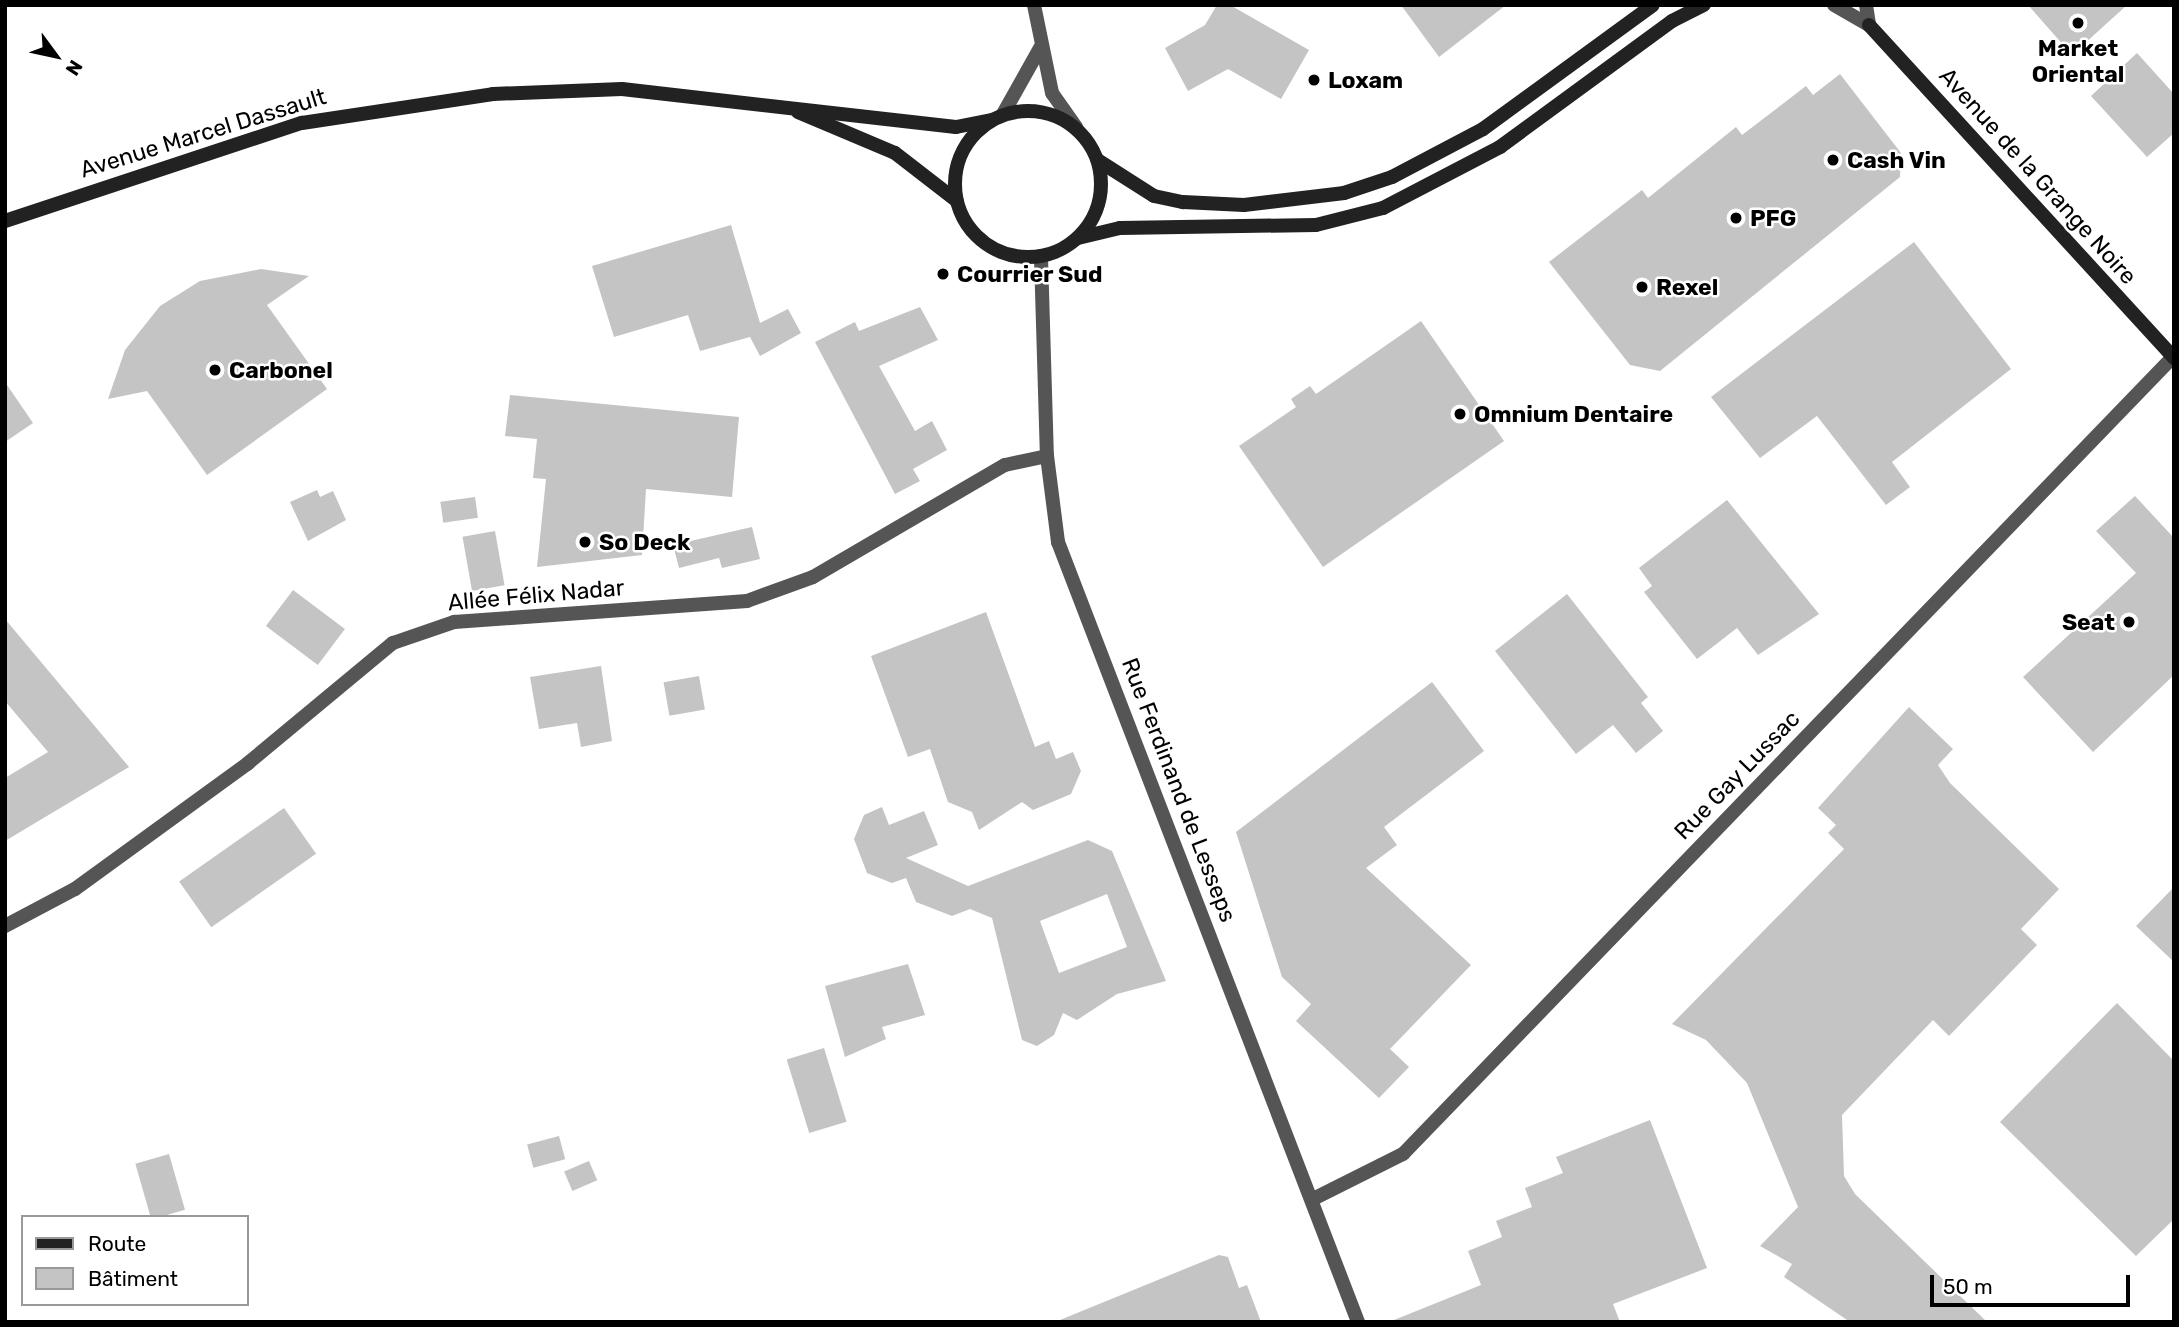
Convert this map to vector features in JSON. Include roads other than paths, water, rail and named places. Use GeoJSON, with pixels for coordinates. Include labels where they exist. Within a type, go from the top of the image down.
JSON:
{"type":"FeatureCollection","features":[{"type":"Feature","properties":{"kind":"main road"},"geometry":{"type":"LineString","coordinates":[[1653,5],[1472,135],[1392,177],[1344,193],[1244,205],[1183,202],[1154,196],[1099,161],[1076,127],[1041,111],[997,117],[960,155],[957,201],[979,239],[997,251],[1041,257],[1078,238],[1121,228],[1315,225],[1383,208],[1500,147],[1672,21],[1704,5]]}},
{"type":"Feature","properties":{"kind":"main road","name":"Avenue de la Grange Noire"},"geometry":{"type":"LineString","coordinates":[[1869,25],[2173,357]]}},
{"type":"Feature","properties":{"kind":"main road","name":"Avenue Marcel Dassault"},"geometry":{"type":"LineString","coordinates":[[5,221],[244,139],[393,106],[573,88],[722,96],[793,110],[956,127],[997,117]]}},
{"type":"Feature","properties":{"kind":"main road","name":"Avenue Marcel Dassault"},"geometry":{"type":"LineString","coordinates":[[793,110],[895,153],[957,201]]}},
{"type":"Feature","properties":{"kind":"main road"},"geometry":{"type":"LineString","coordinates":[[1078,238],[1100,202],[1099,161]]}},
{"type":"Feature","properties":{"kind":"street"},"geometry":{"type":"LineString","coordinates":[[1034,5],[1052,93],[1076,127]]}},
{"type":"Feature","properties":{"kind":"street","name":"Avenue de la Grange Noire"},"geometry":{"type":"LineString","coordinates":[[1834,5],[1869,25]]}},
{"type":"Feature","properties":{"kind":"street"},"geometry":{"type":"LineString","coordinates":[[1866,5],[1869,25]]}},
{"type":"Feature","properties":{"kind":"street"},"geometry":{"type":"LineString","coordinates":[[997,117],[1041,47]]}},
{"type":"Feature","properties":{"kind":"street","name":"Rue Ferdinand de Lesseps"},"geometry":{"type":"LineString","coordinates":[[1041,257],[1047,456],[1058,542],[1359,1322]]}},
{"type":"Feature","properties":{"kind":"street","name":"Rue Gay Lussac"},"geometry":{"type":"LineString","coordinates":[[1313,1199],[1403,1154],[2173,357]]}},
{"type":"Feature","properties":{"kind":"street","name":"Allée Félix Nadar"},"geometry":{"type":"LineString","coordinates":[[5,926],[75,889],[247,764],[393,643],[454,622],[747,601],[813,577],[1005,465],[1047,456]]}},
{"type":"Feature","properties":{"kind":"place","name":"Market Oriental"},"geometry":{"type":"Point","coordinates":[2078,23]}},
{"type":"Feature","properties":{"kind":"place","name":"Loxam"},"geometry":{"type":"Point","coordinates":[1314,80]}},
{"type":"Feature","properties":{"kind":"place","name":"Cash Vin"},"geometry":{"type":"Point","coordinates":[1833,160]}},
{"type":"Feature","properties":{"kind":"place","name":"PFG"},"geometry":{"type":"Point","coordinates":[1736,218]}},
{"type":"Feature","properties":{"kind":"place","name":"Courrier Sud"},"geometry":{"type":"Point","coordinates":[943,274]}},
{"type":"Feature","properties":{"kind":"place","name":"Rexel"},"geometry":{"type":"Point","coordinates":[1642,287]}},
{"type":"Feature","properties":{"kind":"place","name":"Carbonel"},"geometry":{"type":"Point","coordinates":[215,370]}},
{"type":"Feature","properties":{"kind":"place","name":"Omnium Dentaire"},"geometry":{"type":"Point","coordinates":[1460,414]}},
{"type":"Feature","properties":{"kind":"place","name":"So Deck"},"geometry":{"type":"Point","coordinates":[585,542]}},
{"type":"Feature","properties":{"kind":"place","name":"Seat"},"geometry":{"type":"Point","coordinates":[2129,622]}}]}
